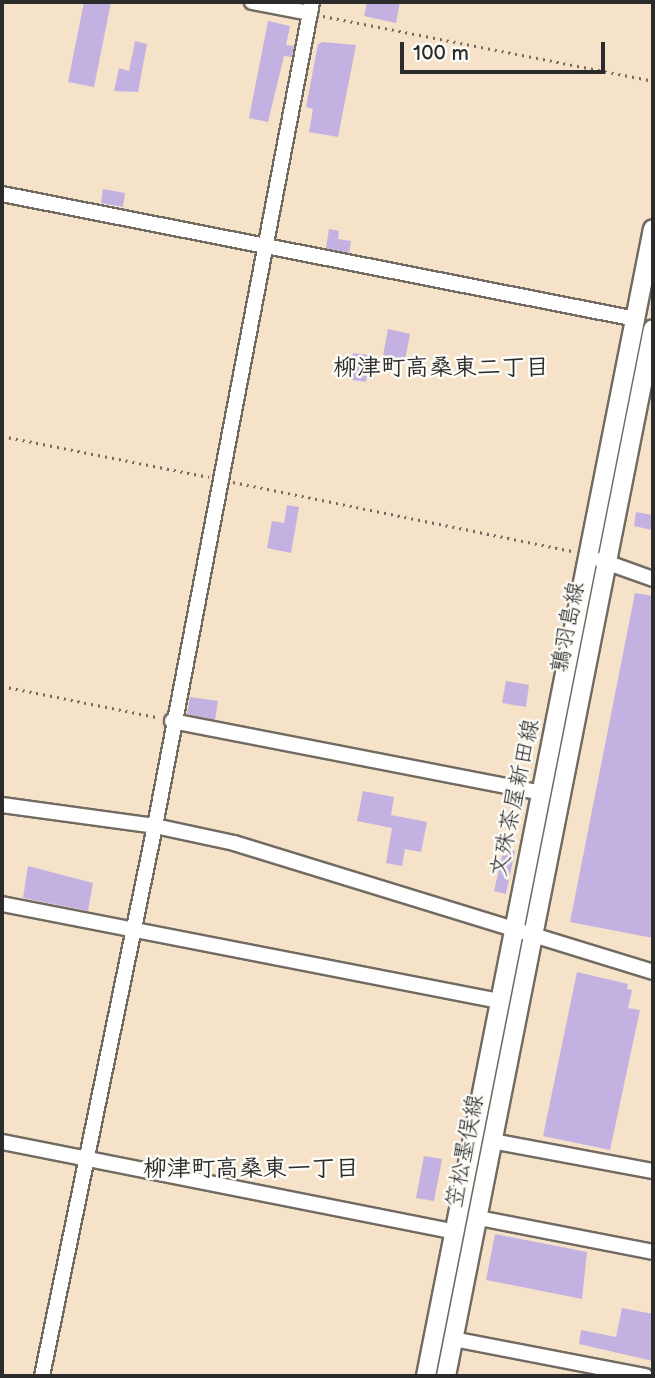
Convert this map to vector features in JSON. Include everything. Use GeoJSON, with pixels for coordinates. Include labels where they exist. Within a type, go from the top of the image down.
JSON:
{"type":"FeatureCollection","features":[{"type":"Feature","properties":{"kind":"main road","name":"文殊茶屋新田線"},"geometry":{"type":"LineString","coordinates":[[426,1376],[541,793],[598,559],[653,229]]}},
{"type":"Feature","properties":{"kind":"main road","name":"鶉羽島線"},"geometry":{"type":"LineString","coordinates":[[533,936],[598,559],[653,329]]}},
{"type":"Feature","properties":{"kind":"main road","name":"笠松墨俣線"},"geometry":{"type":"LineString","coordinates":[[446,1376],[533,936]]}},
{"type":"Feature","properties":{"kind":"street"},"geometry":{"type":"LineString","coordinates":[[42,1376],[155,826],[172,721],[311,7],[253,2]]}},
{"type":"Feature","properties":{"kind":"street"},"geometry":{"type":"LineString","coordinates":[[2,194],[636,320]]}},
{"type":"Feature","properties":{"kind":"street"},"geometry":{"type":"LineString","coordinates":[[598,559],[653,579]]}},
{"type":"Feature","properties":{"kind":"street"},"geometry":{"type":"LineString","coordinates":[[172,721],[541,793]]}},
{"type":"Feature","properties":{"kind":"street"},"geometry":{"type":"LineString","coordinates":[[2,805],[155,826],[279,856],[653,972]]}},
{"type":"Feature","properties":{"kind":"street"},"geometry":{"type":"LineString","coordinates":[[2,904],[499,1001]]}},
{"type":"Feature","properties":{"kind":"street"},"geometry":{"type":"LineString","coordinates":[[492,1141],[653,1171]]}},
{"type":"Feature","properties":{"kind":"street"},"geometry":{"type":"LineString","coordinates":[[2,1142],[456,1232]]}},
{"type":"Feature","properties":{"kind":"street"},"geometry":{"type":"LineString","coordinates":[[484,1219],[653,1252]]}},
{"type":"Feature","properties":{"kind":"street"},"geometry":{"type":"LineString","coordinates":[[453,1339],[645,1376]]}},
{"type":"Feature","properties":{"kind":"path"},"geometry":{"type":"LineString","coordinates":[[311,7],[653,80]]}},
{"type":"Feature","properties":{"kind":"path"},"geometry":{"type":"LineString","coordinates":[[2,436],[598,559]]}},
{"type":"Feature","properties":{"kind":"path"},"geometry":{"type":"LineString","coordinates":[[2,686],[172,721]]}},
{"type":"Feature","properties":{"kind":"building"},"geometry":{"type":"Polygon","coordinates":[[[84,2],[111,2],[94,87],[68,82],[84,2]]]}},
{"type":"Feature","properties":{"kind":"building"},"geometry":{"type":"Polygon","coordinates":[[[367,2],[400,2],[396,23],[364,16],[367,2]]]}},
{"type":"Feature","properties":{"kind":"building"},"geometry":{"type":"Polygon","coordinates":[[[268,21],[290,26],[286,45],[294,46],[292,57],[284,56],[268,122],[249,118],[268,21]]]}},
{"type":"Feature","properties":{"kind":"building"},"geometry":{"type":"Polygon","coordinates":[[[135,41],[147,44],[138,92],[114,91],[119,68],[129,71],[135,41]]]}},
{"type":"Feature","properties":{"kind":"building"},"geometry":{"type":"Polygon","coordinates":[[[323,42],[356,45],[338,137],[309,132],[313,109],[306,107],[318,44],[323,42]]]}},
{"type":"Feature","properties":{"kind":"building"},"geometry":{"type":"Polygon","coordinates":[[[103,189],[125,193],[123,207],[101,203],[103,189]]]}},
{"type":"Feature","properties":{"kind":"building"},"geometry":{"type":"Polygon","coordinates":[[[329,229],[339,231],[338,239],[351,241],[349,253],[326,248],[329,229]]]}},
{"type":"Feature","properties":{"kind":"building"},"geometry":{"type":"Polygon","coordinates":[[[388,329],[410,334],[405,360],[383,356],[388,329]]]}},
{"type":"Feature","properties":{"kind":"building"},"geometry":{"type":"Polygon","coordinates":[[[353,353],[370,355],[366,382],[348,379],[353,353]]]}},
{"type":"Feature","properties":{"kind":"building"},"geometry":{"type":"Polygon","coordinates":[[[287,505],[299,507],[291,553],[267,548],[272,521],[284,523],[287,505]]]}},
{"type":"Feature","properties":{"kind":"building"},"geometry":{"type":"Polygon","coordinates":[[[636,512],[653,515],[652,530],[634,526],[636,512]]]}},
{"type":"Feature","properties":{"kind":"building"},"geometry":{"type":"Polygon","coordinates":[[[635,593],[653,596],[653,938],[570,922],[635,593]]]}},
{"type":"Feature","properties":{"kind":"building"},"geometry":{"type":"Polygon","coordinates":[[[506,681],[529,685],[526,707],[502,703],[506,681]]]}},
{"type":"Feature","properties":{"kind":"building"},"geometry":{"type":"Polygon","coordinates":[[[190,697],[218,701],[215,720],[187,714],[190,697]]]}},
{"type":"Feature","properties":{"kind":"building"},"geometry":{"type":"Polygon","coordinates":[[[363,791],[394,797],[391,815],[427,822],[421,852],[405,849],[402,866],[386,863],[392,828],[357,821],[363,791]]]}},
{"type":"Feature","properties":{"kind":"building"},"geometry":{"type":"Polygon","coordinates":[[[504,848],[515,851],[506,894],[494,891],[504,848]]]}},
{"type":"Feature","properties":{"kind":"building"},"geometry":{"type":"Polygon","coordinates":[[[28,866],[93,883],[88,911],[23,898],[28,866]]]}},
{"type":"Feature","properties":{"kind":"building"},"geometry":{"type":"Polygon","coordinates":[[[577,972],[628,984],[627,989],[632,990],[628,1008],[640,1010],[610,1150],[543,1136],[577,972]]]}},
{"type":"Feature","properties":{"kind":"building"},"geometry":{"type":"Polygon","coordinates":[[[424,1156],[442,1159],[434,1201],[416,1198],[424,1156]]]}},
{"type":"Feature","properties":{"kind":"building"},"geometry":{"type":"Polygon","coordinates":[[[495,1234],[587,1252],[582,1299],[486,1280],[495,1234]]]}},
{"type":"Feature","properties":{"kind":"building"},"geometry":{"type":"Polygon","coordinates":[[[622,1308],[653,1314],[653,1361],[579,1344],[581,1330],[616,1337],[622,1308]]]}},
{"type":"Feature","properties":{"kind":"district","name":"柳津町高桑東二丁目"},"geometry":{"type":"Point","coordinates":[441,368]}},
{"type":"Feature","properties":{"kind":"district","name":"柳津町高桑東一丁目"},"geometry":{"type":"Point","coordinates":[251,1169]}}]}
